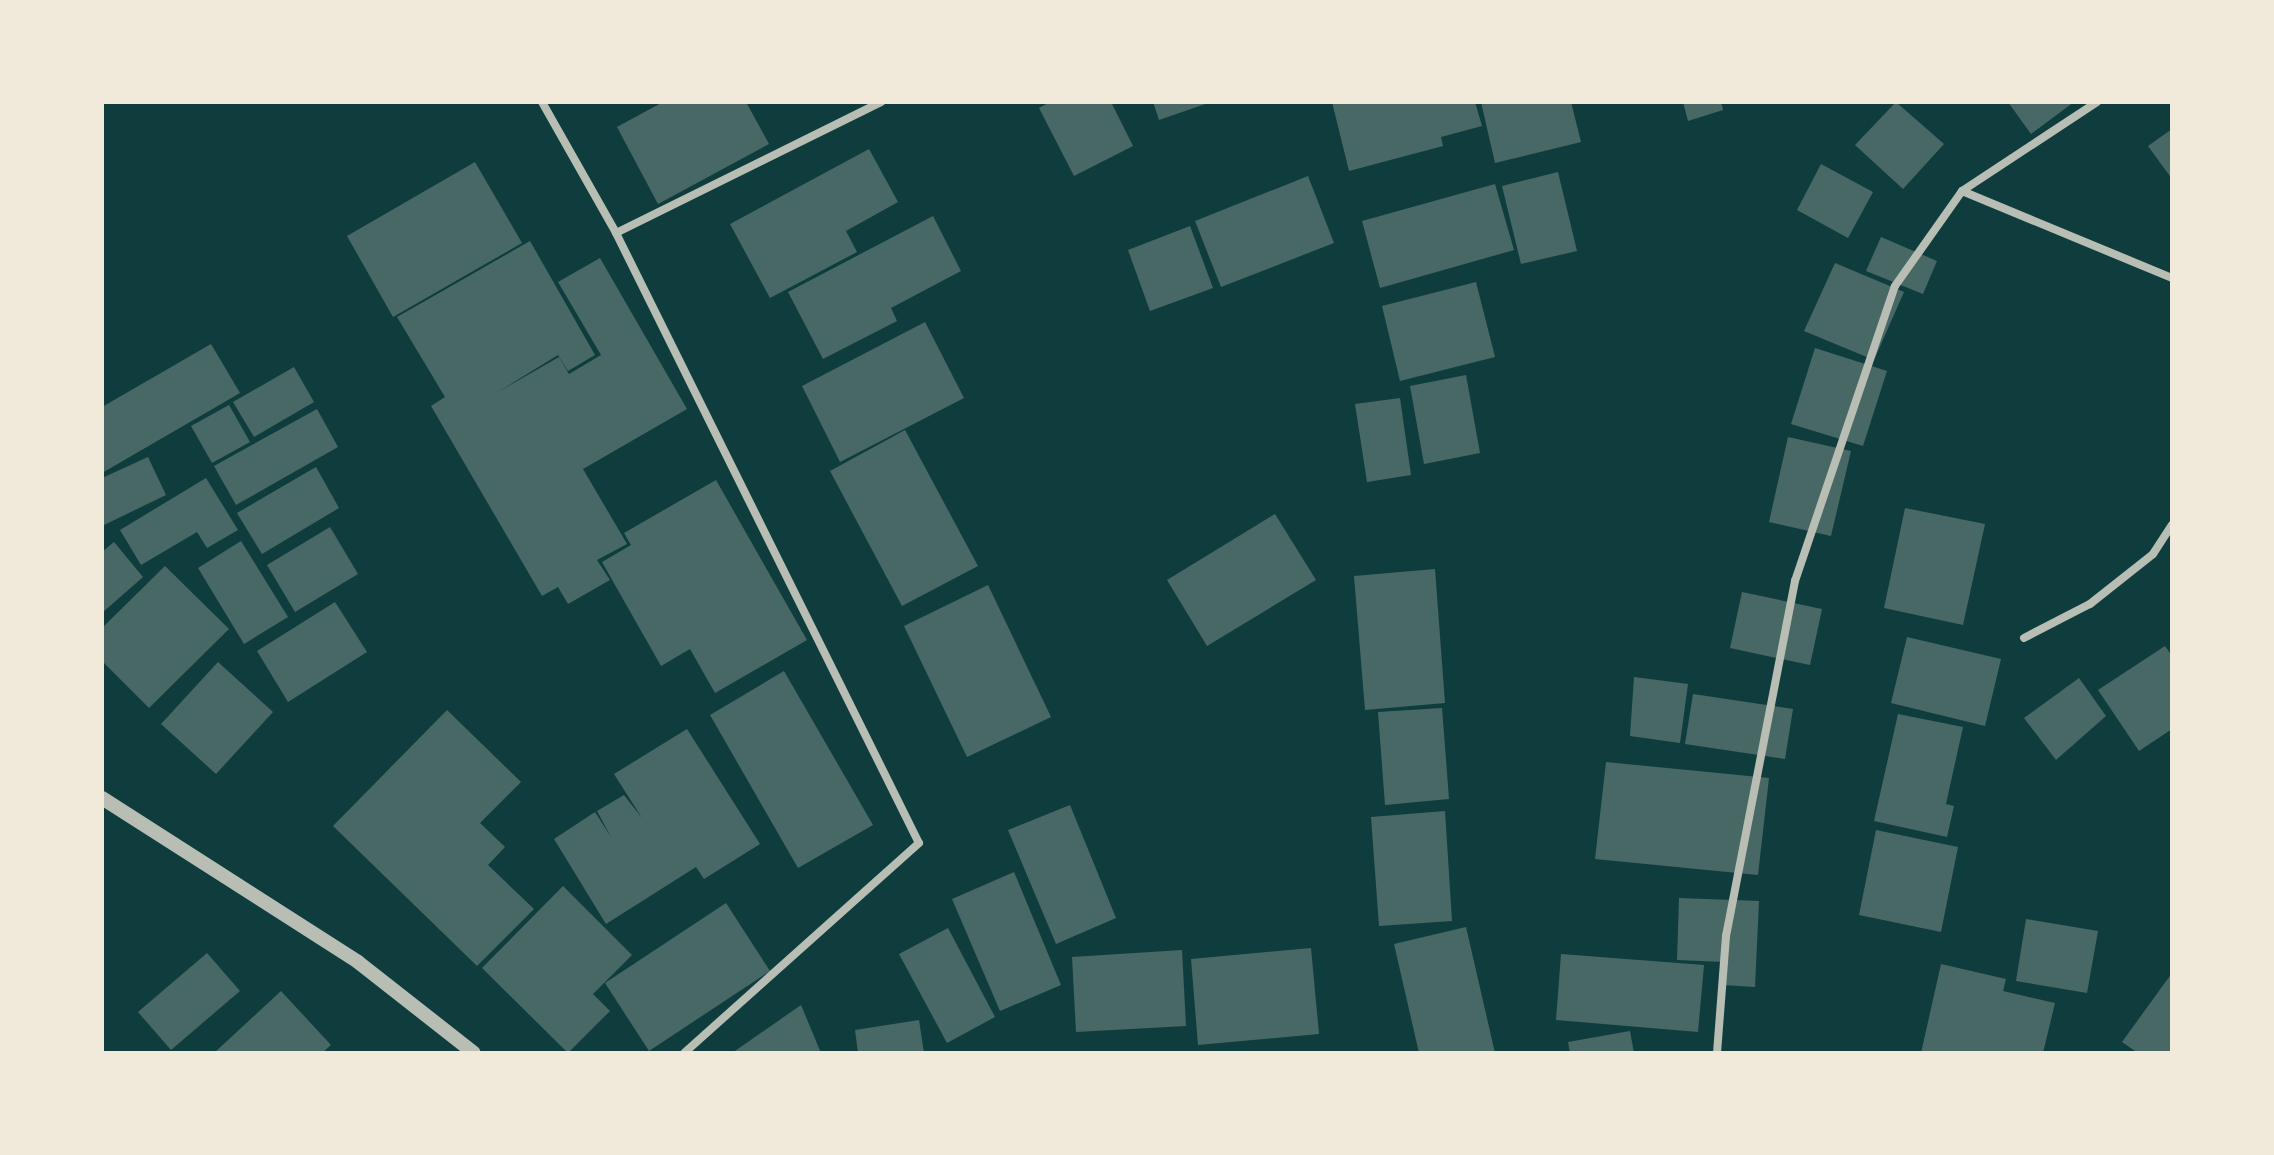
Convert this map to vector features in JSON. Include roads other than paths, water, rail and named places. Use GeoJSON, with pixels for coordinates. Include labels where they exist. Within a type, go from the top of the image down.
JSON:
{"type":"FeatureCollection","features":[{"type":"Feature","properties":{"kind":"street"},"geometry":{"type":"LineString","coordinates":[[542,102],[616,233],[919,843],[684,1053]]}},
{"type":"Feature","properties":{"kind":"street"},"geometry":{"type":"LineString","coordinates":[[616,233],[881,102]]}},
{"type":"Feature","properties":{"kind":"street"},"geometry":{"type":"LineString","coordinates":[[1717,1053],[1726,936],[1795,581],[1895,286],[1962,191],[2097,102]]}},
{"type":"Feature","properties":{"kind":"street"},"geometry":{"type":"LineString","coordinates":[[1962,191],[2172,278]]}},
{"type":"Feature","properties":{"kind":"street"},"geometry":{"type":"LineString","coordinates":[[2024,638],[2090,604],[2153,554],[2172,525]]}},
{"type":"Feature","properties":{"kind":"street"},"geometry":{"type":"LineString","coordinates":[[102,798],[358,962],[474,1053]]}}]}
